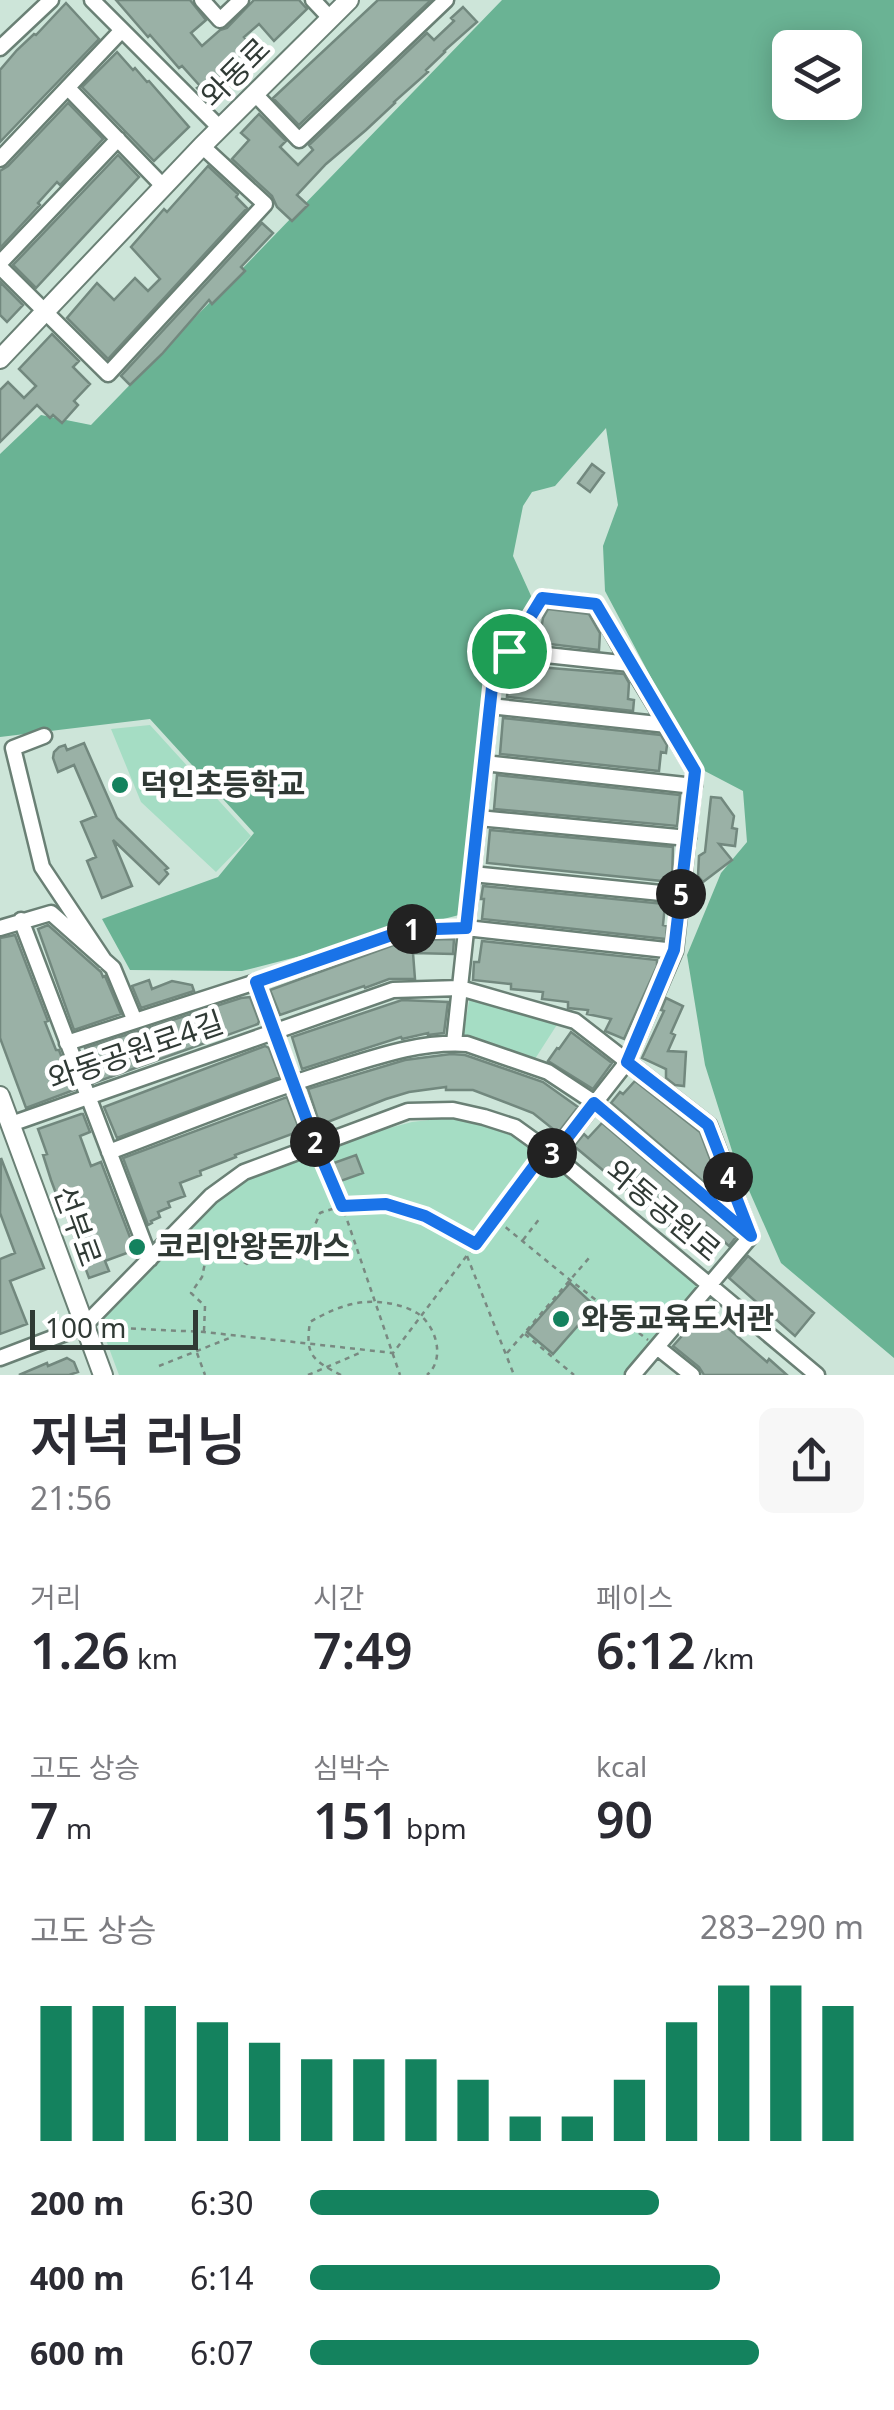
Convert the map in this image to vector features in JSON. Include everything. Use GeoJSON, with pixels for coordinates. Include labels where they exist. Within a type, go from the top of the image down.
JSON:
{"type":"FeatureCollection","features":[{"type":"Feature","properties":{"kind":"main road","name":"와동로"},"geometry":{"type":"LineString","coordinates":[[0,359],[163,186],[350,0]]}},
{"type":"Feature","properties":{"kind":"main road","name":"선부로"},"geometry":{"type":"LineString","coordinates":[[0,1096],[103,1375]]}},
{"type":"Feature","properties":{"kind":"street"},"geometry":{"type":"LineString","coordinates":[[0,48],[51,0]]}},
{"type":"Feature","properties":{"kind":"street"},"geometry":{"type":"LineString","coordinates":[[92,0],[220,128]]}},
{"type":"Feature","properties":{"kind":"street"},"geometry":{"type":"LineString","coordinates":[[202,0],[220,20],[241,0]]}},
{"type":"Feature","properties":{"kind":"street"},"geometry":{"type":"LineString","coordinates":[[313,0],[330,18]]}},
{"type":"Feature","properties":{"kind":"street"},"geometry":{"type":"LineString","coordinates":[[254,93],[299,140],[446,0]]}},
{"type":"Feature","properties":{"kind":"street"},"geometry":{"type":"LineString","coordinates":[[0,159],[122,30]]}},
{"type":"Feature","properties":{"kind":"street"},"geometry":{"type":"LineString","coordinates":[[68,88],[163,186]]}},
{"type":"Feature","properties":{"kind":"street"},"geometry":{"type":"LineString","coordinates":[[118,140],[0,265],[108,374],[265,204],[202,146]]}},
{"type":"Feature","properties":{"kind":"street"},"geometry":{"type":"LineString","coordinates":[[454,1043],[493,678],[542,598],[596,604],[695,771],[694,786],[674,950],[627,1062],[550,1152]]}},
{"type":"Feature","properties":{"kind":"street"},"geometry":{"type":"LineString","coordinates":[[509,651],[630,664]]}},
{"type":"Feature","properties":{"kind":"street"},"geometry":{"type":"LineString","coordinates":[[490,706],[667,725]]}},
{"type":"Feature","properties":{"kind":"street"},"geometry":{"type":"LineString","coordinates":[[44,736],[13,748],[42,867],[104,960]]}},
{"type":"Feature","properties":{"kind":"street"},"geometry":{"type":"LineString","coordinates":[[484,762],[694,786]]}},
{"type":"Feature","properties":{"kind":"street"},"geometry":{"type":"LineString","coordinates":[[478,818],[688,838]]}},
{"type":"Feature","properties":{"kind":"street"},"geometry":{"type":"LineString","coordinates":[[472,874],[681,894]]}},
{"type":"Feature","properties":{"kind":"street"},"geometry":{"type":"LineString","coordinates":[[0,928],[50,912],[113,968],[135,1021]]}},
{"type":"Feature","properties":{"kind":"street"},"geometry":{"type":"LineString","coordinates":[[21,920],[150,1259]]}},
{"type":"Feature","properties":{"kind":"street"},"geometry":{"type":"LineString","coordinates":[[68,1042],[406,930],[466,928],[674,950]]}},
{"type":"Feature","properties":{"kind":"street"},"geometry":{"type":"LineString","coordinates":[[256,982],[316,1145]]}},
{"type":"Feature","properties":{"kind":"street","name":"와동공원로4길"},"geometry":{"type":"LineString","coordinates":[[11,1124],[393,990],[460,988],[575,1021],[708,1125],[751,1236]]}},
{"type":"Feature","properties":{"kind":"street"},"geometry":{"type":"LineString","coordinates":[[109,1152],[293,1082],[403,1049],[467,1044],[548,1072],[594,1103],[751,1236],[634,1375]]}},
{"type":"Feature","properties":{"kind":"street","name":"와동공원로"},"geometry":{"type":"LineString","coordinates":[[0,1358],[84,1326],[211,1196],[244,1172],[408,1111],[453,1110],[515,1127],[550,1152],[817,1375]]}},
{"type":"Feature","properties":{"kind":"street"},"geometry":{"type":"LineString","coordinates":[[658,1347],[692,1375]]}},
{"type":"Feature","properties":{"kind":"path"},"geometry":{"type":"LineString","coordinates":[[316,1145],[342,1206],[400,1375]]}},
{"type":"Feature","properties":{"kind":"path"},"geometry":{"type":"LineString","coordinates":[[393,1353],[550,1152]]}},
{"type":"Feature","properties":{"kind":"path"},"geometry":{"type":"LineString","coordinates":[[204,1332],[205,1306],[192,1293],[202,1277],[204,1263],[232,1254],[248,1264],[261,1249],[308,1240],[320,1214],[342,1206],[386,1204],[425,1216],[476,1244]]}},
{"type":"Feature","properties":{"kind":"path"},"geometry":{"type":"LineString","coordinates":[[522,1242],[540,1218]]}},
{"type":"Feature","properties":{"kind":"path"},"geometry":{"type":"LineString","coordinates":[[496,1219],[658,1347]]}},
{"type":"Feature","properties":{"kind":"path"},"geometry":{"type":"LineString","coordinates":[[467,1256],[514,1375]]}},
{"type":"Feature","properties":{"kind":"path"},"geometry":{"type":"LineString","coordinates":[[506,1354],[589,1258]]}},
{"type":"Feature","properties":{"kind":"path"},"geometry":{"type":"LineString","coordinates":[[342,1375],[309,1350],[306,1344],[310,1322],[329,1311],[375,1301],[422,1316],[434,1334],[438,1352],[433,1370],[427,1375]]}},
{"type":"Feature","properties":{"kind":"path"},"geometry":{"type":"LineString","coordinates":[[84,1326],[204,1332],[393,1353]]}},
{"type":"Feature","properties":{"kind":"path"},"geometry":{"type":"LineString","coordinates":[[524,1333],[574,1375]]}},
{"type":"Feature","properties":{"kind":"path"},"geometry":{"type":"LineString","coordinates":[[159,1366],[234,1336]]}},
{"type":"Feature","properties":{"kind":"path"},"geometry":{"type":"LineString","coordinates":[[308,1375],[367,1350]]}},
{"type":"Feature","properties":{"kind":"path"},"geometry":{"type":"LineString","coordinates":[[197,1351],[205,1375]]}},
{"type":"Feature","properties":{"kind":"green space"},"geometry":{"type":"Polygon","coordinates":[[[502,0],[894,0],[894,1358],[781,1263],[733,1154],[705,1065],[687,955],[721,873],[747,842],[743,791],[699,768],[605,591],[603,546],[618,505],[606,428],[555,486],[532,492],[523,506],[513,556],[532,598],[485,671],[459,915],[242,971],[130,970],[102,919],[218,877],[254,833],[150,719],[0,737],[0,454],[41,415],[91,425],[502,0]]]}},
{"type":"Feature","properties":{"kind":"green space"},"geometry":{"type":"Polygon","coordinates":[[[150,725],[251,836],[216,872],[141,802],[111,729],[150,725]]]}},
{"type":"Feature","properties":{"kind":"green space"},"geometry":{"type":"Polygon","coordinates":[[[472,999],[526,1004],[560,1020],[533,1062],[463,1037],[472,999]]]}},
{"type":"Feature","properties":{"kind":"green space"},"geometry":{"type":"Polygon","coordinates":[[[445,1118],[497,1125],[534,1147],[702,1281],[625,1375],[119,1375],[94,1308],[236,1185],[272,1166],[378,1131],[445,1118]]]}},
{"type":"Feature","properties":{"kind":"building"},"geometry":{"type":"Polygon","coordinates":[[[116,0],[190,0],[206,20],[191,33],[202,46],[227,28],[254,0],[299,0],[307,9],[274,41],[259,24],[244,37],[261,56],[207,99],[182,66],[179,68],[148,37],[116,0]]]}},
{"type":"Feature","properties":{"kind":"building"},"geometry":{"type":"Polygon","coordinates":[[[378,0],[431,0],[299,125],[273,98],[378,0]]]}},
{"type":"Feature","properties":{"kind":"building"},"geometry":{"type":"Polygon","coordinates":[[[66,3],[99,39],[0,142],[0,70],[66,3]]]}},
{"type":"Feature","properties":{"kind":"building"},"geometry":{"type":"Polygon","coordinates":[[[463,7],[477,22],[297,195],[308,205],[292,221],[272,196],[232,159],[249,140],[241,133],[259,114],[286,141],[280,147],[298,165],[313,150],[309,145],[427,33],[434,40],[463,7]]]}},
{"type":"Feature","properties":{"kind":"building"},"geometry":{"type":"Polygon","coordinates":[[[117,52],[149,81],[189,127],[154,161],[82,87],[117,52]]]}},
{"type":"Feature","properties":{"kind":"building"},"geometry":{"type":"Polygon","coordinates":[[[68,103],[103,139],[60,185],[57,182],[0,248],[0,171],[68,103]]]}},
{"type":"Feature","properties":{"kind":"building"},"geometry":{"type":"Polygon","coordinates":[[[118,155],[139,177],[36,288],[13,265],[118,155]]]}},
{"type":"Feature","properties":{"kind":"building"},"geometry":{"type":"Polygon","coordinates":[[[208,166],[247,208],[108,359],[67,318],[97,283],[114,300],[135,278],[148,291],[160,279],[131,247],[208,166]]]}},
{"type":"Feature","properties":{"kind":"building"},"geometry":{"type":"Polygon","coordinates":[[[262,223],[273,233],[241,267],[245,271],[212,304],[209,300],[130,385],[121,376],[262,223]]]}},
{"type":"Feature","properties":{"kind":"building"},"geometry":{"type":"Polygon","coordinates":[[[0,282],[23,305],[7,322],[0,315],[0,282]]]}},
{"type":"Feature","properties":{"kind":"building"},"geometry":{"type":"Polygon","coordinates":[[[52,334],[79,361],[73,367],[90,384],[74,401],[78,405],[62,423],[37,405],[0,442],[0,390],[8,382],[24,398],[36,386],[19,369],[52,334]]]}},
{"type":"Feature","properties":{"kind":"building"},"geometry":{"type":"Polygon","coordinates":[[[592,464],[604,473],[590,492],[578,483],[592,464]]]}},
{"type":"Feature","properties":{"kind":"building"},"geometry":{"type":"Polygon","coordinates":[[[548,609],[589,614],[600,633],[599,650],[533,642],[534,631],[548,609]]]}},
{"type":"Feature","properties":{"kind":"building"},"geometry":{"type":"Polygon","coordinates":[[[513,665],[624,674],[629,683],[628,699],[634,700],[633,711],[507,697],[513,665]]]}},
{"type":"Feature","properties":{"kind":"building"},"geometry":{"type":"Polygon","coordinates":[[[503,718],[661,735],[667,745],[666,753],[661,752],[659,771],[500,754],[503,718]]]}},
{"type":"Feature","properties":{"kind":"building"},"geometry":{"type":"Polygon","coordinates":[[[84,743],[117,818],[168,868],[159,884],[113,840],[132,886],[102,898],[87,861],[96,857],[81,822],[96,816],[74,765],[58,772],[53,758],[59,747],[65,745],[67,750],[84,743]]]}},
{"type":"Feature","properties":{"kind":"building"},"geometry":{"type":"Polygon","coordinates":[[[497,775],[680,795],[677,826],[494,809],[497,775]]]}},
{"type":"Feature","properties":{"kind":"building"},"geometry":{"type":"Polygon","coordinates":[[[711,797],[721,798],[734,816],[732,828],[737,829],[735,846],[719,844],[732,860],[703,882],[698,876],[699,856],[705,852],[711,797]]]}},
{"type":"Feature","properties":{"kind":"building"},"geometry":{"type":"Polygon","coordinates":[[[490,830],[673,847],[672,882],[487,863],[490,830]]]}},
{"type":"Feature","properties":{"kind":"building"},"geometry":{"type":"Polygon","coordinates":[[[483,886],[665,904],[666,939],[482,919],[483,886]]]}},
{"type":"Feature","properties":{"kind":"building"},"geometry":{"type":"Polygon","coordinates":[[[48,925],[105,976],[121,1014],[74,1030],[38,929],[48,925]]]}},
{"type":"Feature","properties":{"kind":"building"},"geometry":{"type":"Polygon","coordinates":[[[15,935],[74,1090],[26,1108],[0,1038],[0,938],[15,935]]]}},
{"type":"Feature","properties":{"kind":"building"},"geometry":{"type":"Polygon","coordinates":[[[454,939],[453,954],[413,953],[415,979],[389,979],[280,1015],[270,990],[399,943],[454,939]]]}},
{"type":"Feature","properties":{"kind":"building"},"geometry":{"type":"Polygon","coordinates":[[[482,941],[657,960],[657,966],[624,1039],[605,1031],[611,1019],[587,1014],[588,1010],[568,1008],[568,1002],[542,999],[543,992],[473,980],[474,962],[479,962],[482,941]]]}},
{"type":"Feature","properties":{"kind":"building"},"geometry":{"type":"Polygon","coordinates":[[[149,980],[152,989],[172,981],[192,985],[194,991],[141,1008],[132,986],[149,980]]]}},
{"type":"Feature","properties":{"kind":"building"},"geometry":{"type":"Polygon","coordinates":[[[250,997],[258,1024],[94,1083],[85,1048],[250,997]]]}},
{"type":"Feature","properties":{"kind":"building"},"geometry":{"type":"Polygon","coordinates":[[[666,998],[683,1006],[668,1051],[686,1052],[684,1086],[666,1078],[666,1069],[642,1058],[666,998]]]}},
{"type":"Feature","properties":{"kind":"building"},"geometry":{"type":"Polygon","coordinates":[[[402,1000],[448,1002],[444,1033],[401,1037],[302,1069],[292,1037],[402,1000]]]}},
{"type":"Feature","properties":{"kind":"building"},"geometry":{"type":"Polygon","coordinates":[[[571,1032],[612,1063],[593,1089],[548,1061],[571,1032]]]}},
{"type":"Feature","properties":{"kind":"building"},"geometry":{"type":"Polygon","coordinates":[[[265,1046],[280,1077],[117,1138],[104,1107],[265,1046]]]}},
{"type":"Feature","properties":{"kind":"building"},"geometry":{"type":"Polygon","coordinates":[[[465,1055],[543,1082],[578,1107],[558,1133],[533,1113],[473,1090],[446,1087],[409,1092],[320,1125],[308,1089],[405,1060],[465,1055]]]}},
{"type":"Feature","properties":{"kind":"building"},"geometry":{"type":"Polygon","coordinates":[[[635,1081],[700,1132],[726,1201],[611,1103],[635,1081]]]}},
{"type":"Feature","properties":{"kind":"building"},"geometry":{"type":"Polygon","coordinates":[[[287,1097],[300,1131],[235,1155],[180,1183],[185,1196],[168,1202],[170,1207],[158,1212],[160,1217],[148,1225],[123,1158],[287,1097]]]}},
{"type":"Feature","properties":{"kind":"building"},"geometry":{"type":"Polygon","coordinates":[[[83,1114],[90,1132],[80,1136],[91,1166],[101,1162],[135,1250],[105,1261],[109,1271],[89,1278],[51,1180],[38,1129],[83,1114]]]}},
{"type":"Feature","properties":{"kind":"building"},"geometry":{"type":"Polygon","coordinates":[[[602,1123],[736,1237],[729,1246],[705,1225],[690,1243],[574,1146],[602,1123]]]}},
{"type":"Feature","properties":{"kind":"building"},"geometry":{"type":"Polygon","coordinates":[[[356,1155],[363,1173],[338,1182],[331,1164],[356,1155]]]}},
{"type":"Feature","properties":{"kind":"building"},"geometry":{"type":"Polygon","coordinates":[[[1,1158],[44,1268],[10,1281],[27,1324],[0,1334],[0,1259],[15,1253],[0,1213],[1,1158]]]}},
{"type":"Feature","properties":{"kind":"building"},"geometry":{"type":"Polygon","coordinates":[[[748,1256],[814,1313],[795,1336],[729,1278],[748,1256]]]}},
{"type":"Feature","properties":{"kind":"building","name":"와동교육도서관"},"geometry":{"type":"Polygon","coordinates":[[[570,1283],[595,1306],[553,1354],[527,1332],[570,1283]]]}},
{"type":"Feature","properties":{"kind":"building"},"geometry":{"type":"Polygon","coordinates":[[[706,1309],[787,1375],[704,1375],[673,1346],[706,1309]]]}},
{"type":"Feature","properties":{"kind":"building"},"geometry":{"type":"Polygon","coordinates":[[[67,1358],[74,1362],[78,1372],[19,1375],[47,1363],[48,1366],[67,1358]]]}},
{"type":"Feature","properties":{"kind":"place","name":"덕인초등학교"},"geometry":{"type":"Point","coordinates":[120,785]}},
{"type":"Feature","properties":{"kind":"place","name":"코리안왕돈까스"},"geometry":{"type":"Point","coordinates":[137,1247]}},
{"type":"Feature","properties":{"kind":"place","name":"와동교육도서관"},"geometry":{"type":"Point","coordinates":[561,1319]}},
{"type":"Feature","properties":{"kind":"route"},"geometry":{"type":"LineString","coordinates":[[542,598],[596,604],[695,771],[674,950],[627,1062],[708,1125],[751,1236],[594,1103],[554,1155],[546,1150],[476,1244],[425,1216],[386,1204],[342,1206],[316,1145],[256,982],[406,930],[466,928],[493,678],[509,651],[542,598]]}}]}
